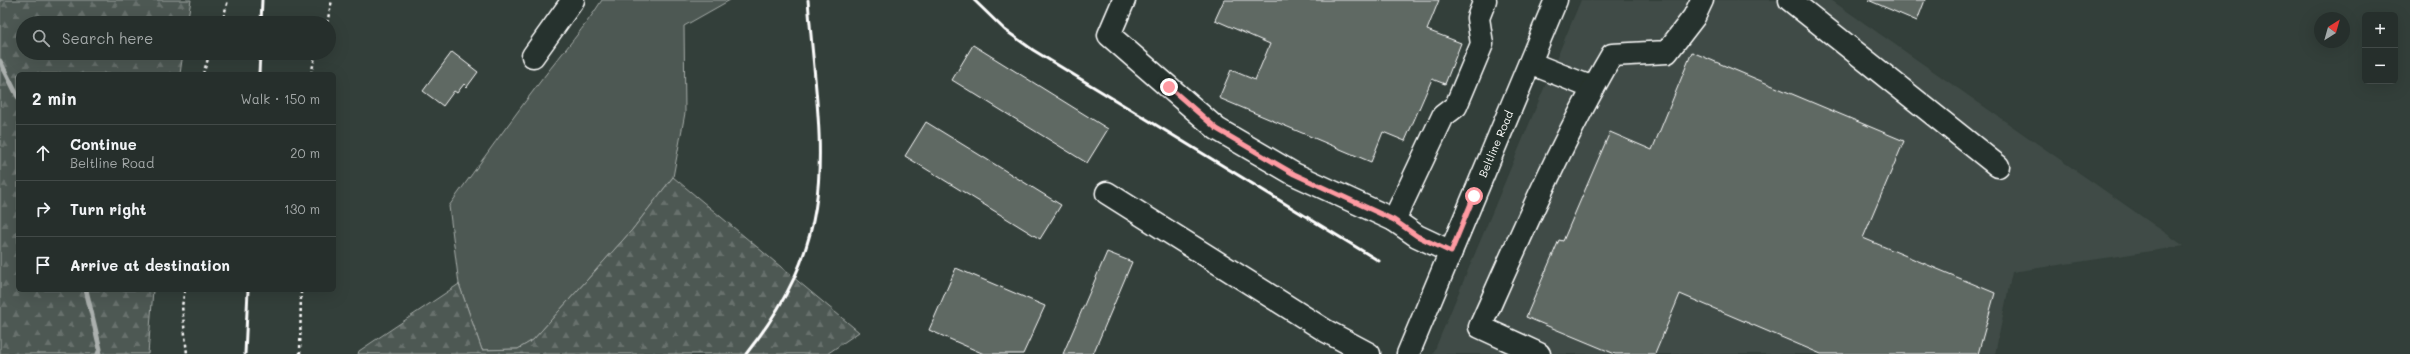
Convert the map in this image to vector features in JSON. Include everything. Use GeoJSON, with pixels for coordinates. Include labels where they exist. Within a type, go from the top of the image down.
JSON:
{"type":"FeatureCollection","features":[{"type":"Feature","properties":{"kind":"street"},"geometry":{"type":"LineString","coordinates":[[533,56],[573,0]]}},
{"type":"Feature","properties":{"kind":"street"},"geometry":{"type":"LineString","coordinates":[[1124,0],[1109,35],[1217,129],[1294,174],[1394,220],[1417,236],[1451,252]]}},
{"type":"Feature","properties":{"kind":"street"},"geometry":{"type":"LineString","coordinates":[[1394,220],[1443,116],[1456,106],[1482,44],[1478,18],[1486,0]]}},
{"type":"Feature","properties":{"kind":"street","name":"Beltline Road"},"geometry":{"type":"LineString","coordinates":[[1408,354],[1556,0]]}},
{"type":"Feature","properties":{"kind":"street"},"geometry":{"type":"LineString","coordinates":[[1538,354],[1480,327],[1521,236],[1593,88],[1612,55],[1667,52],[1694,16],[1702,0]]}},
{"type":"Feature","properties":{"kind":"street"},"geometry":{"type":"LineString","coordinates":[[1790,0],[1998,166]]}},
{"type":"Feature","properties":{"kind":"street"},"geometry":{"type":"LineString","coordinates":[[1530,63],[1593,88]]}},
{"type":"Feature","properties":{"kind":"street"},"geometry":{"type":"LineString","coordinates":[[1106,193],[1326,331],[1369,354]]}},
{"type":"Feature","properties":{"kind":"path"},"geometry":{"type":"LineString","coordinates":[[224,16],[228,0]]}},
{"type":"Feature","properties":{"kind":"path"},"geometry":{"type":"LineString","coordinates":[[329,16],[332,0]]}},
{"type":"Feature","properties":{"kind":"path"},"geometry":{"type":"LineString","coordinates":[[204,72],[208,60]]}},
{"type":"Feature","properties":{"kind":"path"},"geometry":{"type":"LineString","coordinates":[[311,72],[314,60]]}},
{"type":"Feature","properties":{"kind":"path"},"geometry":{"type":"LineString","coordinates":[[185,292],[182,306],[187,354]]}},
{"type":"Feature","properties":{"kind":"path"},"geometry":{"type":"LineString","coordinates":[[300,354],[301,292]]}},
{"type":"Feature","properties":{"kind":"shaded area"},"geometry":{"type":"Polygon","coordinates":[[[1581,0],[1831,0],[2184,246],[2012,272],[1995,354],[1433,354],[1581,0]]]}},
{"type":"Feature","properties":{"kind":"green space"},"geometry":{"type":"Polygon","coordinates":[[[0,0],[191,0],[188,16],[16,16],[16,60],[182,60],[180,72],[16,72],[16,292],[153,292],[148,354],[0,354],[0,0]]]}},
{"type":"Feature","properties":{"kind":"green space"},"geometry":{"type":"Polygon","coordinates":[[[602,0],[730,0],[684,26],[685,113],[673,177],[632,230],[533,340],[518,349],[482,350],[459,284],[449,206],[602,0]]]}},
{"type":"Feature","properties":{"kind":"green space"},"geometry":{"type":"Polygon","coordinates":[[[673,177],[859,332],[827,354],[358,354],[359,351],[459,284],[482,350],[518,349],[533,340],[632,230],[673,177]]]}},
{"type":"Feature","properties":{"kind":"building"},"geometry":{"type":"Polygon","coordinates":[[[1224,0],[1439,0],[1427,30],[1461,43],[1445,84],[1432,79],[1405,141],[1383,132],[1371,162],[1219,98],[1231,70],[1255,80],[1270,44],[1215,20],[1224,0]]]}},
{"type":"Feature","properties":{"kind":"building"},"geometry":{"type":"Polygon","coordinates":[[[1868,0],[1925,0],[1917,21],[1868,0]]]}},
{"type":"Feature","properties":{"kind":"building"},"geometry":{"type":"Polygon","coordinates":[[[973,45],[1108,129],[1087,163],[952,80],[973,45]]]}},
{"type":"Feature","properties":{"kind":"building"},"geometry":{"type":"Polygon","coordinates":[[[452,52],[478,72],[467,87],[464,84],[457,93],[454,91],[443,106],[423,91],[452,52]]]}},
{"type":"Feature","properties":{"kind":"building"},"geometry":{"type":"Polygon","coordinates":[[[1692,52],[1904,141],[1863,238],[1995,293],[1978,354],[1821,354],[1680,294],[1655,354],[1615,354],[1526,317],[1559,240],[1563,241],[1610,132],[1652,150],[1692,52]]]}},
{"type":"Feature","properties":{"kind":"building"},"geometry":{"type":"Polygon","coordinates":[[[926,122],[1061,205],[1040,239],[905,156],[926,122]]]}},
{"type":"Feature","properties":{"kind":"building"},"geometry":{"type":"Polygon","coordinates":[[[1107,252],[1132,262],[1093,354],[1063,354],[1107,252]]]}},
{"type":"Feature","properties":{"kind":"building"},"geometry":{"type":"Polygon","coordinates":[[[956,268],[1045,306],[1023,354],[984,354],[929,330],[956,268]]]}},
{"type":"Feature","properties":{"kind":"waterway"},"geometry":{"type":"LineString","coordinates":[[0,61],[16,93]]}},
{"type":"Feature","properties":{"kind":"waterway"},"geometry":{"type":"LineString","coordinates":[[86,292],[100,349],[98,354]]}},
{"type":"Feature","properties":{"kind":"railway"},"geometry":{"type":"LineString","coordinates":[[261,16],[262,0]]}},
{"type":"Feature","properties":{"kind":"railway"},"geometry":{"type":"LineString","coordinates":[[746,354],[778,309],[799,267],[812,226],[818,185],[819,143],[817,99],[808,0]]}},
{"type":"Feature","properties":{"kind":"railway"},"geometry":{"type":"LineString","coordinates":[[974,0],[1005,30],[1033,50],[1379,261]]}},
{"type":"Feature","properties":{"kind":"railway"},"geometry":{"type":"LineString","coordinates":[[259,72],[260,60]]}},
{"type":"Feature","properties":{"kind":"railway"},"geometry":{"type":"LineString","coordinates":[[245,354],[248,292]]}},
{"type":"Feature","properties":{"kind":"route"},"geometry":{"type":"LineString","coordinates":[[1169,87],[1217,129],[1294,174],[1352,199],[1394,220],[1417,236],[1451,252],[1474,196]]}}]}
